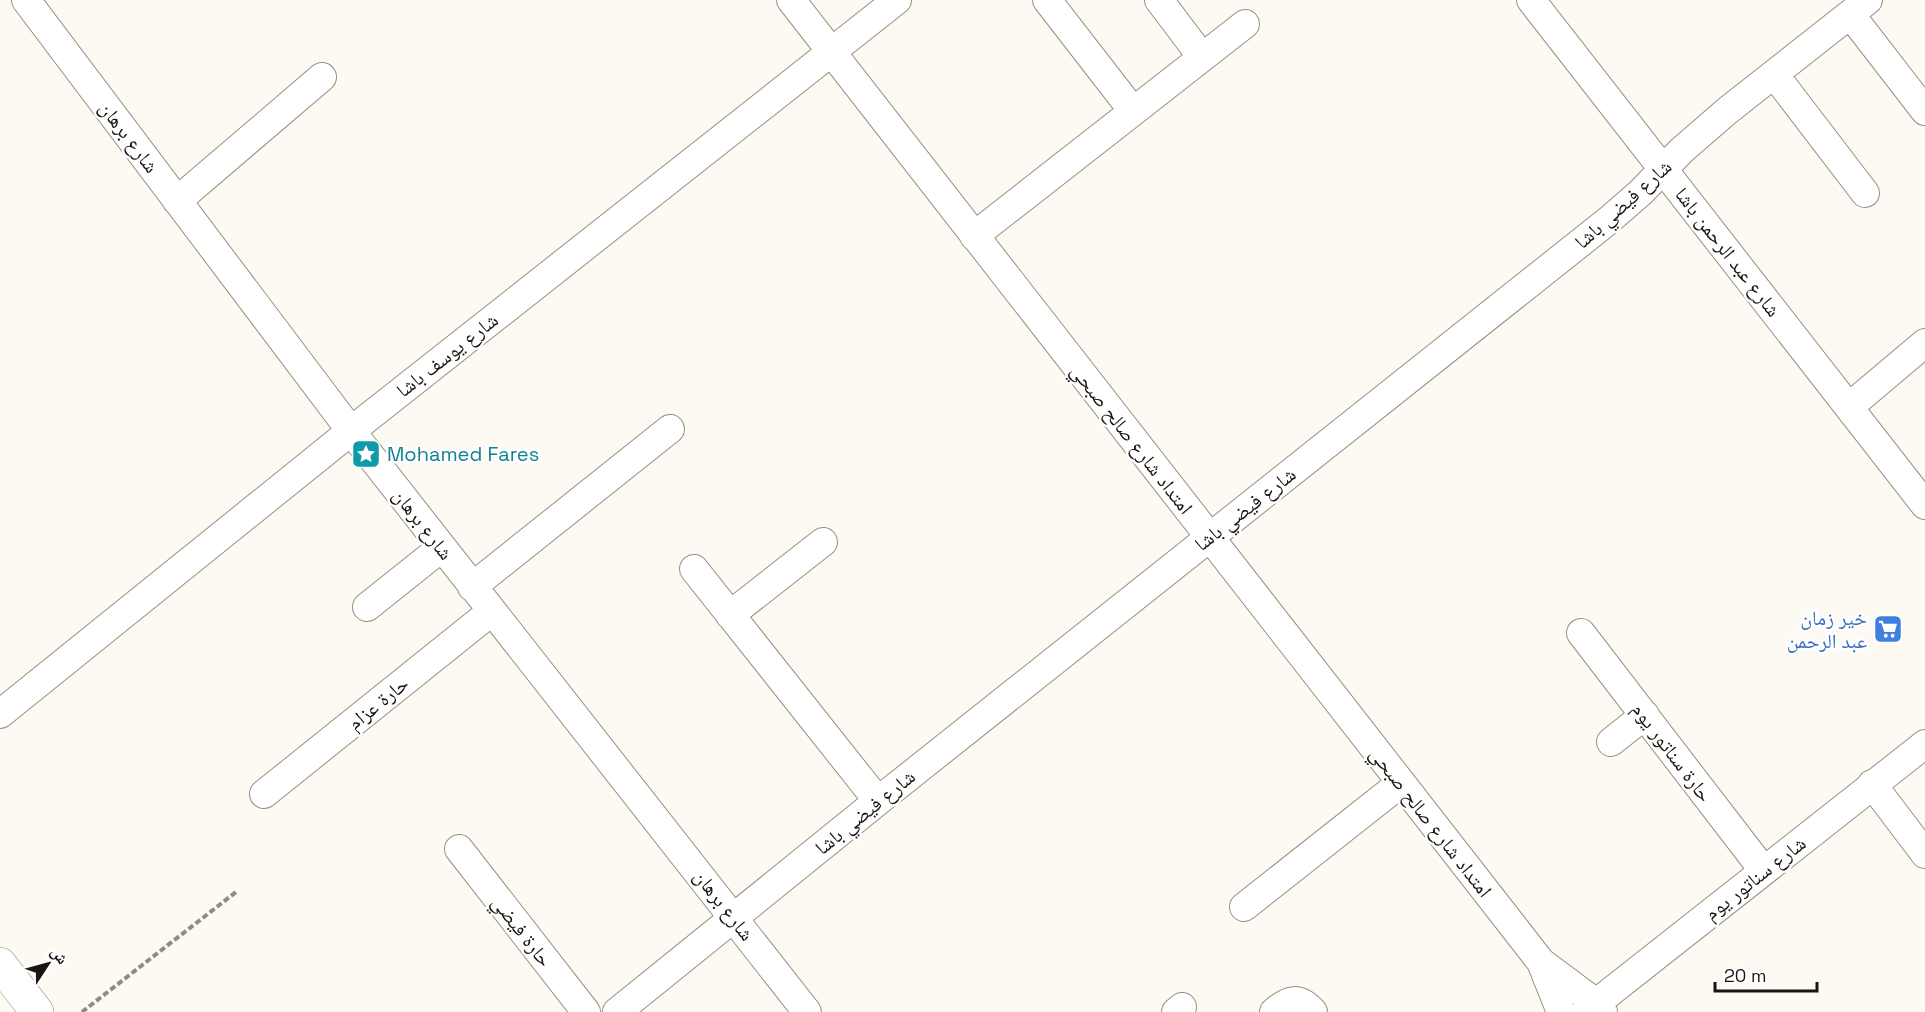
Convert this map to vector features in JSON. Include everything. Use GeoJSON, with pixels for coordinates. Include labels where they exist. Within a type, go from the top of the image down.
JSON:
{"type":"FeatureCollection","features":[{"type":"Feature","properties":{"kind":"street","name":"شارع برهان"},"geometry":{"type":"LineString","coordinates":[[26,0],[441,548],[807,1012]]}},
{"type":"Feature","properties":{"kind":"street","name":"امتداد شارع صالح صبحي"},"geometry":{"type":"LineString","coordinates":[[791,0],[1541,962],[1595,1009]]}},
{"type":"Feature","properties":{"kind":"street","name":"شارع يوسف باشا"},"geometry":{"type":"LineString","coordinates":[[0,714],[351,431],[897,0]]}},
{"type":"Feature","properties":{"kind":"street"},"geometry":{"type":"LineString","coordinates":[[1047,0],[1132,111]]}},
{"type":"Feature","properties":{"kind":"street"},"geometry":{"type":"LineString","coordinates":[[1159,0],[1202,57]]}},
{"type":"Feature","properties":{"kind":"street","name":"شارع عبد الرحمن باشا"},"geometry":{"type":"LineString","coordinates":[[1531,0],[1925,505]]}},
{"type":"Feature","properties":{"kind":"street"},"geometry":{"type":"LineString","coordinates":[[1859,7],[1925,111]]}},
{"type":"Feature","properties":{"kind":"street","name":"شارع فيضي باشا"},"geometry":{"type":"LineString","coordinates":[[617,1012],[878,801],[1609,220],[1640,193],[1682,150],[1727,111],[1859,7]]}},
{"type":"Feature","properties":{"kind":"street"},"geometry":{"type":"LineString","coordinates":[[974,236],[1245,24]]}},
{"type":"Feature","properties":{"kind":"street"},"geometry":{"type":"LineString","coordinates":[[1774,74],[1865,193]]}},
{"type":"Feature","properties":{"kind":"street"},"geometry":{"type":"LineString","coordinates":[[177,201],[322,77]]}},
{"type":"Feature","properties":{"kind":"street"},"geometry":{"type":"LineString","coordinates":[[1849,406],[1925,343]]}},
{"type":"Feature","properties":{"kind":"street"},"geometry":{"type":"LineString","coordinates":[[472,587],[670,429]]}},
{"type":"Feature","properties":{"kind":"street"},"geometry":{"type":"LineString","coordinates":[[730,615],[823,542]]}},
{"type":"Feature","properties":{"kind":"street"},"geometry":{"type":"LineString","coordinates":[[367,607],[441,548]]}},
{"type":"Feature","properties":{"kind":"street"},"geometry":{"type":"LineString","coordinates":[[694,569],[878,801]]}},
{"type":"Feature","properties":{"kind":"street","name":"حارة عزام"},"geometry":{"type":"LineString","coordinates":[[264,794],[492,611]]}},
{"type":"Feature","properties":{"kind":"street","name":"حارة سناتور يوم"},"geometry":{"type":"LineString","coordinates":[[1581,633],[1764,871]]}},
{"type":"Feature","properties":{"kind":"street"},"geometry":{"type":"LineString","coordinates":[[1611,742],[1645,716]]}},
{"type":"Feature","properties":{"kind":"street","name":"شارع سناتور يوم"},"geometry":{"type":"LineString","coordinates":[[1595,1009],[1872,784],[1923,749]]}},
{"type":"Feature","properties":{"kind":"street"},"geometry":{"type":"LineString","coordinates":[[1244,907],[1401,783]]}},
{"type":"Feature","properties":{"kind":"street"},"geometry":{"type":"LineString","coordinates":[[1872,784],[1925,854]]}},
{"type":"Feature","properties":{"kind":"street","name":"حارة فيضي"},"geometry":{"type":"LineString","coordinates":[[459,849],[586,1012]]}},
{"type":"Feature","properties":{"kind":"street","name":"امتداد شارع صالح صبحي"},"geometry":{"type":"LineString","coordinates":[[1541,962],[1561,1012]]}},
{"type":"Feature","properties":{"kind":"street"},"geometry":{"type":"LineString","coordinates":[[0,964],[37,1012]]}},
{"type":"Feature","properties":{"kind":"street"},"geometry":{"type":"LineString","coordinates":[[1274,1012],[1288,1002],[1298,1001],[1306,1004],[1313,1012]]}},
{"type":"Feature","properties":{"kind":"path"},"geometry":{"type":"LineString","coordinates":[[82,1012],[236,892]]}},
{"type":"Feature","properties":{"kind":"place","name":"Mohamed Fares"},"geometry":{"type":"Point","coordinates":[366,454]}},
{"type":"Feature","properties":{"kind":"place","name":"خير زمان عبد الرحمن"},"geometry":{"type":"Point","coordinates":[1888,629]}}]}
